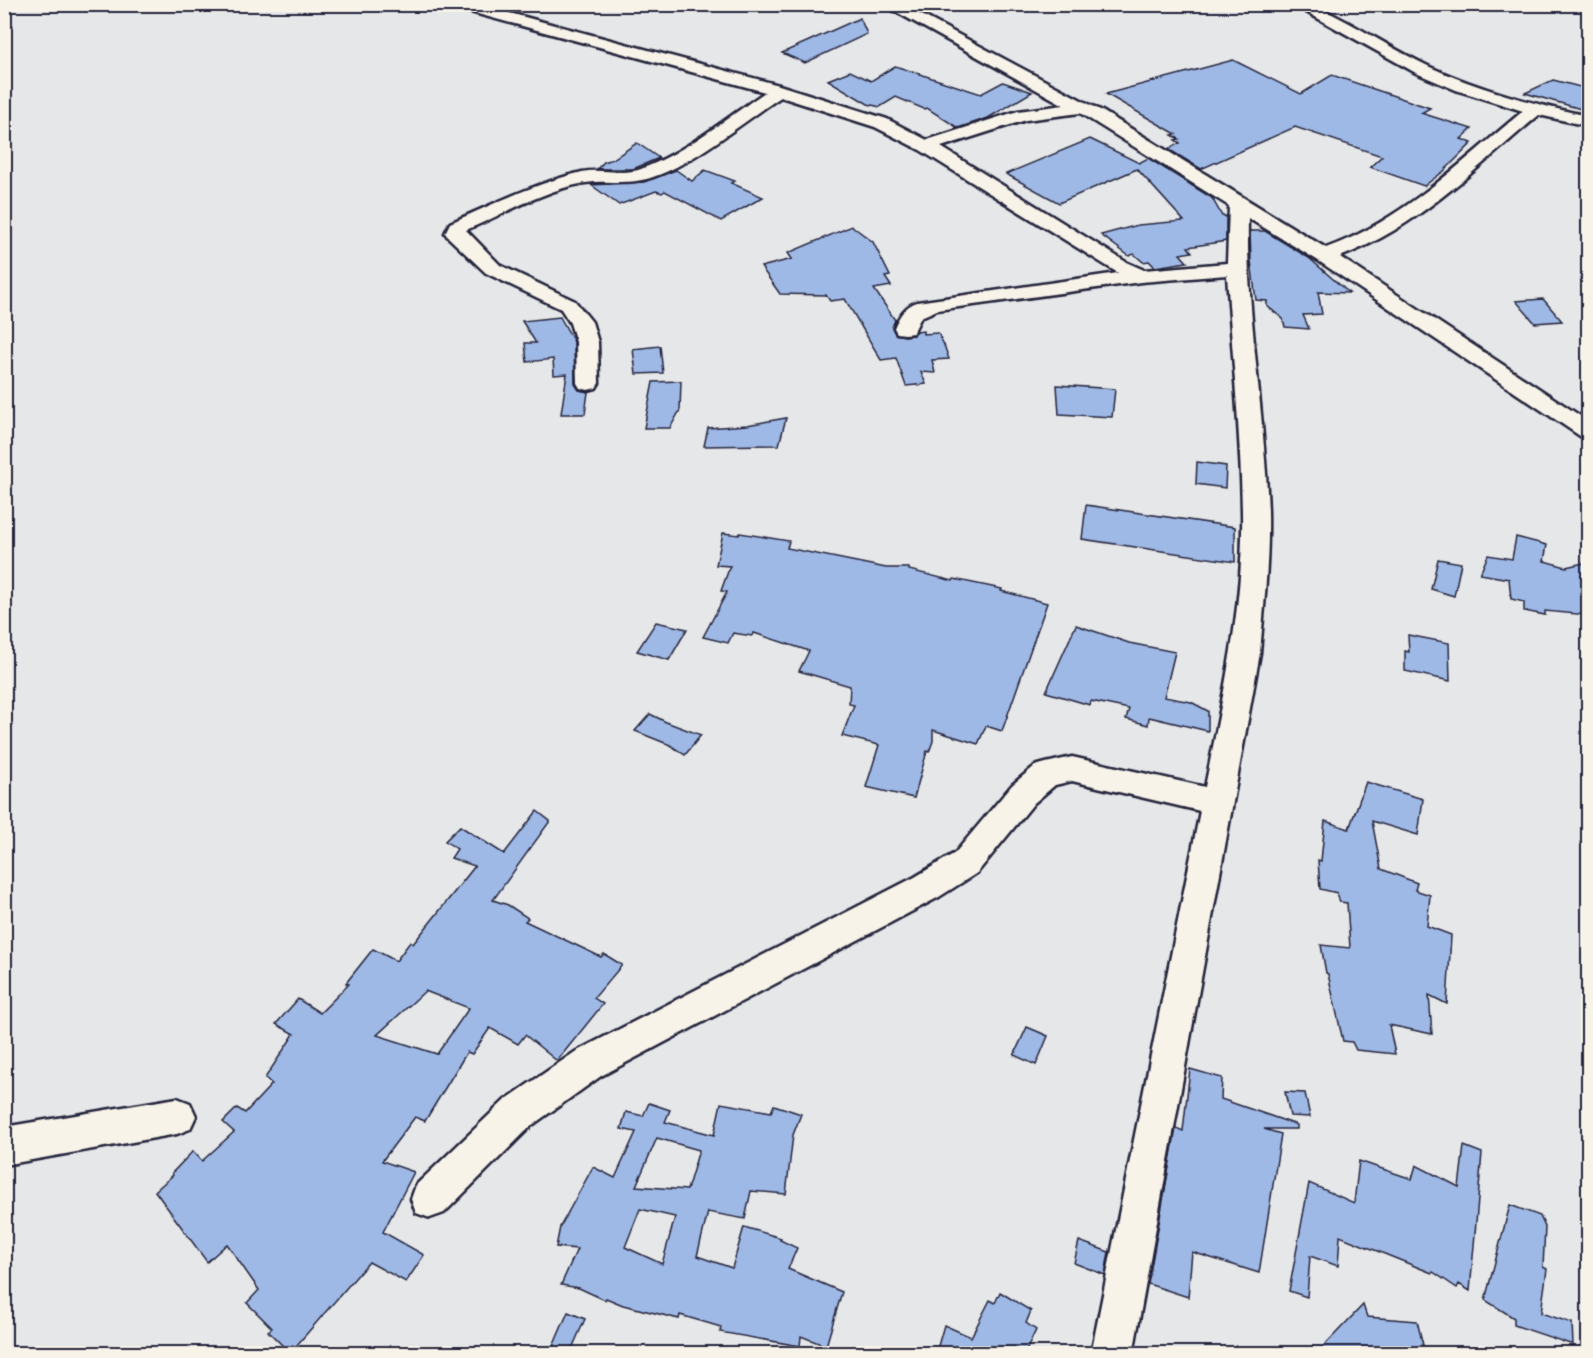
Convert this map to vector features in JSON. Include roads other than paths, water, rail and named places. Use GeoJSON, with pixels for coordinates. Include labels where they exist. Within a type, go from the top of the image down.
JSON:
{"type":"FeatureCollection","features":[{"type":"Feature","properties":{"kind":"street"},"geometry":{"type":"LineString","coordinates":[[457,4],[778,91],[881,123],[926,146],[1068,234],[1141,276]]}},
{"type":"Feature","properties":{"kind":"street"},"geometry":{"type":"LineString","coordinates":[[889,4],[1083,108],[1324,256],[1588,431]]}},
{"type":"Feature","properties":{"kind":"street"},"geometry":{"type":"LineString","coordinates":[[1299,4],[1338,22],[1420,68],[1534,111],[1588,121]]}},
{"type":"Feature","properties":{"kind":"street"},"geometry":{"type":"LineString","coordinates":[[588,383],[586,342],[581,322],[568,305],[493,269],[454,233],[457,227],[552,186],[593,176],[630,178],[648,173],[687,153],[778,91]]}},
{"type":"Feature","properties":{"kind":"street"},"geometry":{"type":"LineString","coordinates":[[926,146],[1024,115],[1083,108]]}},
{"type":"Feature","properties":{"kind":"street"},"geometry":{"type":"LineString","coordinates":[[1324,256],[1354,245],[1410,214],[1534,111]]}},
{"type":"Feature","properties":{"kind":"street"},"geometry":{"type":"LineString","coordinates":[[1112,1353],[1246,653],[1253,577],[1255,512],[1237,268],[1239,204]]}},
{"type":"Feature","properties":{"kind":"street"},"geometry":{"type":"LineString","coordinates":[[905,328],[910,314],[916,309],[1141,276],[1237,268]]}},
{"type":"Feature","properties":{"kind":"street"},"geometry":{"type":"LineString","coordinates":[[430,1199],[518,1113],[588,1064],[927,888],[966,863],[1023,794],[1046,774],[1072,769],[1216,802]]}},
{"type":"Feature","properties":{"kind":"street"},"geometry":{"type":"LineString","coordinates":[[4,1146],[177,1116]]}}]}
